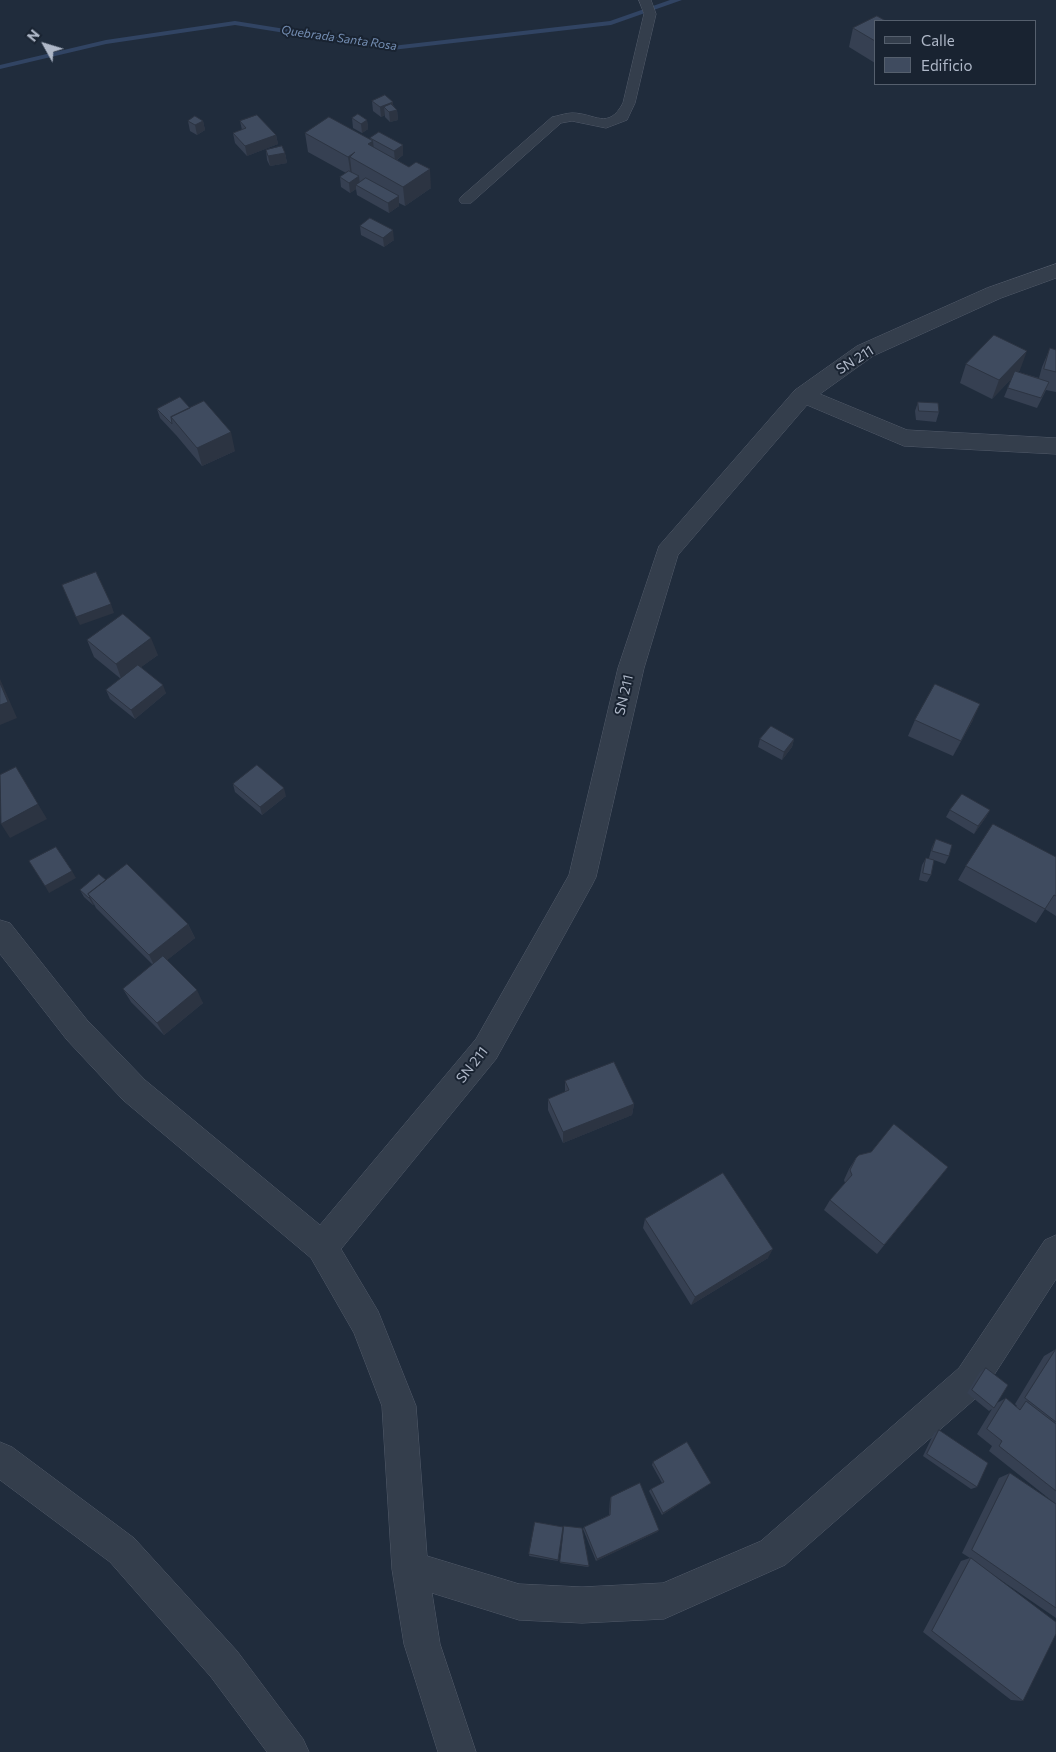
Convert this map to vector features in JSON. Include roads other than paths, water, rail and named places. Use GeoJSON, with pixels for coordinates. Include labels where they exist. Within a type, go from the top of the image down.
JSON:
{"type":"FeatureCollection","features":[{"type":"Feature","properties":{"kind":"street","name":"SN 211"},"geometry":{"type":"LineString","coordinates":[[322,1247],[486,1049],[582,877],[631,668],[667,552],[803,395],[865,351],[994,293],[1056,271]]}},
{"type":"Feature","properties":{"kind":"street"},"geometry":{"type":"LineString","coordinates":[[803,395],[904,438],[1056,446]]}},
{"type":"Feature","properties":{"kind":"street"},"geometry":{"type":"LineString","coordinates":[[0,932],[77,1030],[134,1090],[322,1247],[366,1323],[399,1406],[410,1569],[422,1644],[458,1752]]}},
{"type":"Feature","properties":{"kind":"street"},"geometry":{"type":"LineString","coordinates":[[410,1569],[519,1602],[582,1605],[664,1601],[773,1553],[971,1380],[1056,1251]]}},
{"type":"Feature","properties":{"kind":"street"},"geometry":{"type":"LineString","coordinates":[[0,1459],[122,1550],[224,1664],[290,1752]]}},
{"type":"Feature","properties":{"kind":"lane"},"geometry":{"type":"LineString","coordinates":[[466,200],[557,120],[572,117],[606,124],[622,117],[629,103],[650,14],[645,0]]}},
{"type":"Feature","properties":{"kind":"waterway","name":"Quebrada Santa Rosa"},"geometry":{"type":"LineString","coordinates":[[0,67],[106,42],[235,23],[392,48],[611,23],[678,0]]}}]}
